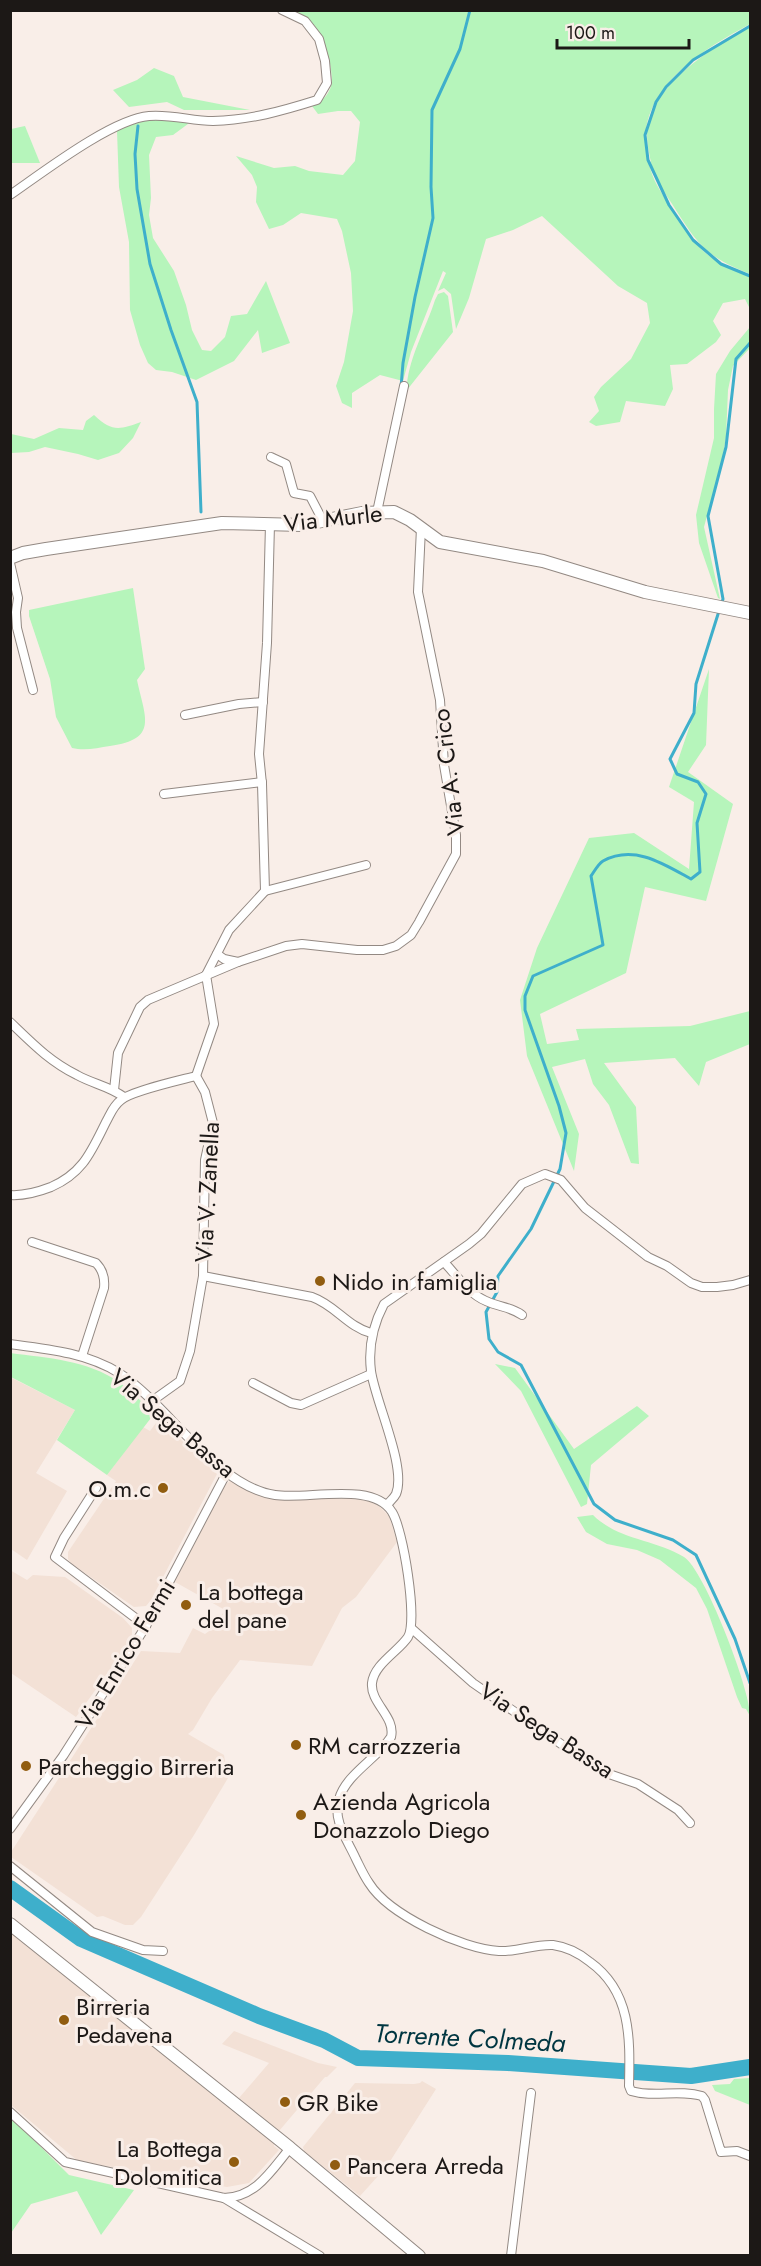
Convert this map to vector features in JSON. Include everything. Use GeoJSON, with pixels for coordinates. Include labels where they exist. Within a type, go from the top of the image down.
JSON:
{"type":"FeatureCollection","features":[{"type":"Feature","properties":{"kind":"main road","name":"Via Murle"},"geometry":{"type":"LineString","coordinates":[[10,558],[35,551],[222,523],[302,525],[362,513],[394,512],[410,520],[440,542],[543,561],[645,592],[750,613]]}},
{"type":"Feature","properties":{"kind":"main road"},"geometry":{"type":"LineString","coordinates":[[10,1924],[290,2148],[419,2256]]}},
{"type":"Feature","properties":{"kind":"street"},"geometry":{"type":"LineString","coordinates":[[10,195],[82,147],[131,120],[150,116],[212,121],[267,116],[317,100],[327,83],[320,39],[305,21],[282,10]]}},
{"type":"Feature","properties":{"kind":"street"},"geometry":{"type":"LineString","coordinates":[[377,512],[404,386]]}},
{"type":"Feature","properties":{"kind":"street"},"geometry":{"type":"LineString","coordinates":[[271,457],[286,464],[294,493],[310,496],[323,521]]}},
{"type":"Feature","properties":{"kind":"street"},"geometry":{"type":"LineString","coordinates":[[10,1195],[23,1196],[43,1190],[77,1172],[90,1155],[112,1109],[124,1097],[196,1076],[214,1024],[206,975],[234,923],[265,891],[259,754],[267,642],[270,524]]}},
{"type":"Feature","properties":{"kind":"street","name":"Via A. Crico"},"geometry":{"type":"LineString","coordinates":[[114,1090],[118,1053],[140,1007],[148,1000],[238,962],[286,946],[302,944],[357,950],[383,950],[396,946],[411,934],[419,922],[456,854],[456,835],[444,765],[440,700],[418,592],[421,528]]}},
{"type":"Feature","properties":{"kind":"street"},"geometry":{"type":"LineString","coordinates":[[10,563],[18,598],[17,628],[33,690]]}},
{"type":"Feature","properties":{"kind":"street"},"geometry":{"type":"LineString","coordinates":[[185,715],[239,704],[262,702]]}},
{"type":"Feature","properties":{"kind":"street"},"geometry":{"type":"LineString","coordinates":[[164,794],[262,782]]}},
{"type":"Feature","properties":{"kind":"street"},"geometry":{"type":"LineString","coordinates":[[265,891],[366,865]]}},
{"type":"Feature","properties":{"kind":"street"},"geometry":{"type":"LineString","coordinates":[[217,954],[224,959],[238,962]]}},
{"type":"Feature","properties":{"kind":"street"},"geometry":{"type":"LineString","coordinates":[[10,1022],[45,1056],[78,1076],[114,1090],[124,1097]]}},
{"type":"Feature","properties":{"kind":"street","name":"Via V. Zanella"},"geometry":{"type":"LineString","coordinates":[[152,1401],[180,1381],[190,1351],[203,1276],[205,1161],[213,1123],[205,1092],[196,1076]]}},
{"type":"Feature","properties":{"kind":"street"},"geometry":{"type":"LineString","coordinates":[[750,1280],[717,1287],[702,1287],[691,1283],[667,1266],[648,1257],[598,1219],[561,1180],[539,1175],[522,1184],[481,1234],[384,1304],[375,1320],[372,1333],[371,1374],[392,1448],[398,1479],[395,1495],[387,1504],[396,1520],[406,1564],[411,1599],[411,1628],[407,1638],[376,1672],[372,1681],[374,1695],[390,1724],[391,1737],[345,1787],[338,1802],[340,1826],[369,1883],[385,1900],[415,1921],[460,1942],[502,1951],[554,1945],[573,1950],[582,1956],[605,1975],[622,2002],[628,2021],[630,2040],[629,2086],[631,2091],[647,2094],[702,2096],[721,2152],[737,2151],[750,2156]]}},
{"type":"Feature","properties":{"kind":"street"},"geometry":{"type":"LineString","coordinates":[[32,1242],[96,1263],[102,1270],[104,1288],[82,1356]]}},
{"type":"Feature","properties":{"kind":"street"},"geometry":{"type":"LineString","coordinates":[[444,1262],[470,1290],[484,1301],[512,1308],[522,1315]]}},
{"type":"Feature","properties":{"kind":"street","name":"Via V. Zanella"},"geometry":{"type":"LineString","coordinates":[[203,1276],[312,1297],[324,1303],[348,1322],[372,1333]]}},
{"type":"Feature","properties":{"kind":"street","name":"Via Sega Bassa"},"geometry":{"type":"LineString","coordinates":[[10,1344],[82,1356],[122,1375],[227,1472],[254,1488],[278,1496],[360,1495],[379,1499],[387,1504]]}},
{"type":"Feature","properties":{"kind":"street"},"geometry":{"type":"LineString","coordinates":[[253,1383],[291,1403],[301,1405],[371,1374]]}},
{"type":"Feature","properties":{"kind":"street","name":"Via Enrico Fermi"},"geometry":{"type":"LineString","coordinates":[[10,1829],[63,1756],[146,1626],[227,1472]]}},
{"type":"Feature","properties":{"kind":"street"},"geometry":{"type":"LineString","coordinates":[[96,1488],[64,1538],[55,1557],[146,1626]]}},
{"type":"Feature","properties":{"kind":"street","name":"Via Sega Bassa"},"geometry":{"type":"LineString","coordinates":[[411,1628],[473,1683],[577,1755],[609,1774],[638,1784],[668,1803],[690,1823]]}},
{"type":"Feature","properties":{"kind":"street"},"geometry":{"type":"LineString","coordinates":[[10,1866],[92,1932],[143,1950],[163,1950]]}},
{"type":"Feature","properties":{"kind":"street"},"geometry":{"type":"LineString","coordinates":[[511,2256],[531,2093]]}},
{"type":"Feature","properties":{"kind":"street"},"geometry":{"type":"LineString","coordinates":[[10,2112],[65,2162],[224,2198],[236,2198],[247,2194],[261,2182],[290,2148]]}},
{"type":"Feature","properties":{"kind":"street"},"geometry":{"type":"LineString","coordinates":[[224,2198],[320,2256]]}},
{"type":"Feature","properties":{"kind":"shaded area"},"geometry":{"type":"Polygon","coordinates":[[[10,1377],[75,1410],[36,1473],[67,1491],[27,1560],[11,1549],[10,1377]]]}},
{"type":"Feature","properties":{"kind":"shaded area"},"geometry":{"type":"Polygon","coordinates":[[[159,1419],[217,1474],[151,1600],[146,1606],[134,1607],[72,1564],[68,1559],[68,1552],[116,1481],[107,1475],[143,1427],[150,1431],[159,1419]]]}},
{"type":"Feature","properties":{"kind":"shaded area"},"geometry":{"type":"Polygon","coordinates":[[[232,1479],[262,1494],[367,1500],[380,1507],[389,1516],[397,1542],[356,1597],[342,1608],[312,1666],[240,1660],[212,1698],[193,1730],[188,1734],[224,1755],[228,1778],[141,1917],[133,1925],[125,1925],[103,1916],[97,1917],[11,1857],[11,1852],[141,1651],[180,1653],[193,1628],[205,1634],[212,1629],[225,1610],[175,1582],[224,1486],[232,1479]]]}},
{"type":"Feature","properties":{"kind":"shaded area"},"geometry":{"type":"Polygon","coordinates":[[[10,1570],[27,1580],[33,1575],[65,1577],[123,1618],[132,1628],[132,1639],[76,1717],[11,1673],[10,1570]]]}},
{"type":"Feature","properties":{"kind":"shaded area","name":"Birreria Pedavena"},"geometry":{"type":"Polygon","coordinates":[[[10,1929],[274,2143],[279,2150],[249,2183],[227,2187],[78,2161],[11,2105],[10,1929]]]}},
{"type":"Feature","properties":{"kind":"shaded area"},"geometry":{"type":"Polygon","coordinates":[[[234,2031],[318,2063],[337,2067],[325,2077],[279,2131],[239,2098],[269,2063],[222,2044],[234,2031]]]}},
{"type":"Feature","properties":{"kind":"shaded area"},"geometry":{"type":"Polygon","coordinates":[[[422,2081],[436,2089],[387,2166],[360,2196],[304,2151],[303,2147],[355,2083],[414,2084],[422,2081]]]}},
{"type":"Feature","properties":{"kind":"green space"},"geometry":{"type":"Polygon","coordinates":[[[295,11],[750,11],[750,24],[708,49],[670,81],[656,100],[648,121],[646,145],[651,171],[657,185],[695,242],[722,264],[750,277],[750,309],[745,299],[723,303],[713,321],[721,335],[716,342],[687,364],[670,365],[673,389],[665,406],[626,401],[620,422],[596,426],[589,422],[599,411],[594,397],[601,387],[631,359],[650,323],[647,303],[618,286],[542,216],[513,230],[486,239],[469,298],[456,329],[451,294],[444,288],[438,291],[446,273],[443,271],[411,352],[403,381],[380,375],[352,393],[352,408],[342,403],[336,386],[344,362],[353,311],[351,273],[342,231],[337,219],[301,213],[283,225],[269,229],[256,202],[257,187],[252,175],[236,156],[274,168],[295,166],[309,171],[343,175],[355,161],[360,122],[351,111],[318,114],[312,106],[328,94],[332,78],[331,70],[325,45],[319,32],[295,11]]]}},
{"type":"Feature","properties":{"kind":"green space"},"geometry":{"type":"Polygon","coordinates":[[[750,27],[750,274],[713,255],[690,231],[656,178],[647,135],[650,117],[658,100],[670,85],[701,57],[750,27]]]}},
{"type":"Feature","properties":{"kind":"green space"},"geometry":{"type":"Polygon","coordinates":[[[154,68],[174,76],[183,97],[250,110],[184,110],[167,102],[129,107],[113,90],[137,80],[154,68]]]}},
{"type":"Feature","properties":{"kind":"green space"},"geometry":{"type":"Polygon","coordinates":[[[151,118],[192,121],[173,135],[156,137],[149,155],[151,198],[149,215],[153,238],[174,271],[192,330],[202,350],[211,351],[225,337],[231,316],[247,314],[266,281],[290,343],[262,353],[258,330],[234,361],[196,380],[172,372],[156,370],[148,363],[130,310],[129,242],[119,187],[117,131],[138,120],[151,118]]]}},
{"type":"Feature","properties":{"kind":"green space"},"geometry":{"type":"Polygon","coordinates":[[[25,126],[40,163],[11,163],[11,129],[25,126]]]}},
{"type":"Feature","properties":{"kind":"green space"},"geometry":{"type":"Polygon","coordinates":[[[444,292],[448,296],[453,332],[407,390],[410,368],[418,345],[435,300],[438,294],[444,292]]]}},
{"type":"Feature","properties":{"kind":"green space"},"geometry":{"type":"Polygon","coordinates":[[[750,327],[750,348],[733,366],[728,390],[726,437],[722,461],[704,527],[720,599],[699,543],[696,515],[714,438],[716,374],[730,351],[750,327]]]}},
{"type":"Feature","properties":{"kind":"green space"},"geometry":{"type":"Polygon","coordinates":[[[94,415],[116,428],[141,422],[133,438],[119,453],[98,460],[45,447],[29,452],[11,453],[11,434],[34,439],[59,428],[83,430],[86,421],[94,415]]]}},
{"type":"Feature","properties":{"kind":"green space"},"geometry":{"type":"Polygon","coordinates":[[[133,588],[145,669],[137,680],[145,725],[136,738],[126,743],[91,749],[72,748],[56,717],[50,679],[29,610],[133,588]]]}},
{"type":"Feature","properties":{"kind":"green space"},"geometry":{"type":"Polygon","coordinates":[[[709,669],[706,745],[688,772],[733,804],[706,901],[645,887],[626,973],[540,1014],[547,1044],[579,1040],[576,1029],[690,1026],[750,1011],[750,1044],[706,1062],[699,1086],[675,1058],[604,1063],[636,1107],[639,1164],[631,1163],[609,1105],[593,1084],[585,1059],[552,1067],[579,1134],[574,1171],[527,1056],[520,1000],[537,948],[589,838],[634,833],[689,869],[694,802],[669,787],[709,669]]]}},
{"type":"Feature","properties":{"kind":"green space"},"geometry":{"type":"Polygon","coordinates":[[[10,1353],[67,1361],[94,1369],[124,1385],[154,1414],[107,1475],[57,1440],[75,1410],[11,1377],[10,1353]]]}},
{"type":"Feature","properties":{"kind":"green space"},"geometry":{"type":"Polygon","coordinates":[[[495,1364],[515,1368],[574,1449],[637,1406],[649,1416],[591,1465],[587,1504],[581,1507],[521,1391],[495,1364]]]}},
{"type":"Feature","properties":{"kind":"green space"},"geometry":{"type":"Polygon","coordinates":[[[593,1515],[625,1535],[673,1551],[693,1566],[714,1606],[735,1658],[750,1716],[746,1709],[742,1708],[737,1697],[707,1609],[696,1588],[660,1560],[637,1550],[607,1544],[586,1532],[577,1517],[593,1515]]]}},
{"type":"Feature","properties":{"kind":"green space"},"geometry":{"type":"Polygon","coordinates":[[[750,2078],[750,2105],[715,2091],[712,2085],[730,2084],[734,2079],[750,2078]]]}},
{"type":"Feature","properties":{"kind":"green space"},"geometry":{"type":"Polygon","coordinates":[[[11,2117],[69,2175],[134,2190],[101,2235],[77,2191],[31,2204],[11,2233],[11,2117]]]}},
{"type":"Feature","properties":{"kind":"waterway"},"geometry":{"type":"LineString","coordinates":[[401,387],[415,297],[433,218],[432,110],[460,49],[470,10]]}},
{"type":"Feature","properties":{"kind":"waterway"},"geometry":{"type":"LineString","coordinates":[[750,26],[693,60],[666,87],[656,102],[645,135],[648,160],[669,205],[693,240],[721,264],[750,276]]}},
{"type":"Feature","properties":{"kind":"waterway"},"geometry":{"type":"LineString","coordinates":[[138,126],[135,154],[137,189],[150,264],[197,402],[201,512]]}},
{"type":"Feature","properties":{"kind":"waterway"},"geometry":{"type":"LineString","coordinates":[[721,605],[723,599],[708,516],[726,447],[736,359],[750,343]]}},
{"type":"Feature","properties":{"kind":"waterway"},"geometry":{"type":"LineString","coordinates":[[719,611],[696,684],[694,713],[670,759],[677,774],[698,782],[706,794],[697,823],[700,872],[691,879],[659,862],[637,855],[615,856],[603,861],[591,876],[603,945],[533,976],[525,996],[525,1010],[559,1106],[566,1133],[560,1169],[531,1229],[498,1276],[497,1292],[486,1312],[489,1339],[498,1352],[521,1365],[594,1504],[615,1520],[673,1540],[696,1555],[735,1639],[750,1683]]}},
{"type":"Feature","properties":{"kind":"waterway","name":"Torrente Colmeda"},"geometry":{"type":"LineString","coordinates":[[10,1888],[81,1939],[259,2016],[324,2040],[358,2058],[508,2063],[691,2076],[750,2067]]}},
{"type":"Feature","properties":{"kind":"place","name":"Nido in famiglia"},"geometry":{"type":"Point","coordinates":[320,1281]}},
{"type":"Feature","properties":{"kind":"place","name":"O.m.c"},"geometry":{"type":"Point","coordinates":[163,1488]}},
{"type":"Feature","properties":{"kind":"place","name":"La bottega del pane"},"geometry":{"type":"Point","coordinates":[186,1605]}},
{"type":"Feature","properties":{"kind":"place","name":"RM carrozzeria"},"geometry":{"type":"Point","coordinates":[296,1745]}},
{"type":"Feature","properties":{"kind":"place","name":"Parcheggio Birreria"},"geometry":{"type":"Point","coordinates":[26,1766]}},
{"type":"Feature","properties":{"kind":"place","name":"Azienda Agricola Donazzolo Diego"},"geometry":{"type":"Point","coordinates":[301,1815]}},
{"type":"Feature","properties":{"kind":"place","name":"Birreria Pedavena"},"geometry":{"type":"Point","coordinates":[64,2020]}},
{"type":"Feature","properties":{"kind":"place","name":"GR Bike"},"geometry":{"type":"Point","coordinates":[285,2102]}},
{"type":"Feature","properties":{"kind":"place","name":"La Bottega Dolomitica"},"geometry":{"type":"Point","coordinates":[234,2162]}},
{"type":"Feature","properties":{"kind":"place","name":"Pancera Arreda"},"geometry":{"type":"Point","coordinates":[335,2165]}}]}
